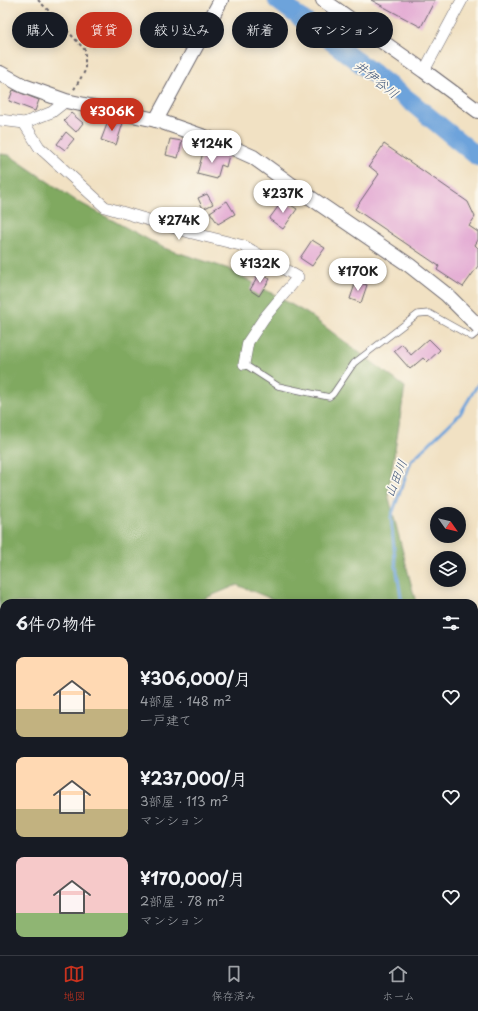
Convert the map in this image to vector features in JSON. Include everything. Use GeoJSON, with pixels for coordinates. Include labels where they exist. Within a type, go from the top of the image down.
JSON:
{"type":"FeatureCollection","features":[{"type":"Feature","properties":{"kind":"street"},"geometry":{"type":"LineString","coordinates":[[323,0],[478,111]]}},
{"type":"Feature","properties":{"kind":"street"},"geometry":{"type":"LineString","coordinates":[[424,71],[462,0]]}},
{"type":"Feature","properties":{"kind":"street"},"geometry":{"type":"LineString","coordinates":[[156,120],[220,2]]}},
{"type":"Feature","properties":{"kind":"street"},"geometry":{"type":"LineString","coordinates":[[0,73],[24,86],[66,101],[156,120],[222,143],[253,157],[289,184],[408,265],[447,295],[478,326]]}},
{"type":"Feature","properties":{"kind":"street"},"geometry":{"type":"LineString","coordinates":[[0,120],[24,123],[52,112],[66,101]]}},
{"type":"Feature","properties":{"kind":"street"},"geometry":{"type":"LineString","coordinates":[[24,123],[39,147],[105,207],[192,233],[244,246],[298,277],[264,318],[248,342],[244,364]]}},
{"type":"Feature","properties":{"kind":"lane"},"geometry":{"type":"LineString","coordinates":[[244,364],[278,386],[329,396],[333,394],[354,363],[418,314],[429,313],[472,337],[478,332]]}},
{"type":"Feature","properties":{"kind":"path"},"geometry":{"type":"LineString","coordinates":[[38,0],[85,50],[85,71],[66,101]]}},
{"type":"Feature","properties":{"kind":"green space"},"geometry":{"type":"Polygon","coordinates":[[[0,154],[9,155],[75,200],[164,248],[229,269],[308,314],[405,387],[388,494],[415,599],[272,599],[237,585],[204,599],[0,599],[0,154]]]}},
{"type":"Feature","properties":{"kind":"building"},"geometry":{"type":"Polygon","coordinates":[[[371,0],[435,0],[421,27],[371,0]]]}},
{"type":"Feature","properties":{"kind":"building"},"geometry":{"type":"Polygon","coordinates":[[[13,90],[39,100],[35,111],[9,101],[13,90]]]}},
{"type":"Feature","properties":{"kind":"building"},"geometry":{"type":"Polygon","coordinates":[[[71,113],[83,123],[76,132],[64,121],[71,113]]]}},
{"type":"Feature","properties":{"kind":"building"},"geometry":{"type":"Polygon","coordinates":[[[109,119],[123,123],[116,145],[101,140],[109,119]]]}},
{"type":"Feature","properties":{"kind":"building"},"geometry":{"type":"Polygon","coordinates":[[[66,132],[74,139],[65,150],[57,144],[66,132]]]}},
{"type":"Feature","properties":{"kind":"building"},"geometry":{"type":"Polygon","coordinates":[[[170,139],[182,141],[178,158],[166,155],[170,139]]]}},
{"type":"Feature","properties":{"kind":"building"},"geometry":{"type":"Polygon","coordinates":[[[384,144],[468,202],[475,217],[469,226],[478,232],[478,240],[475,245],[478,248],[478,266],[463,287],[437,270],[439,266],[355,209],[379,174],[369,166],[384,144]]]}},
{"type":"Feature","properties":{"kind":"building"},"geometry":{"type":"Polygon","coordinates":[[[204,149],[229,155],[226,167],[221,165],[217,179],[197,174],[204,149]]]}},
{"type":"Feature","properties":{"kind":"building"},"geometry":{"type":"Polygon","coordinates":[[[207,194],[213,204],[203,209],[198,198],[207,194]]]}},
{"type":"Feature","properties":{"kind":"building"},"geometry":{"type":"Polygon","coordinates":[[[283,200],[297,209],[283,229],[269,219],[283,200]]]}},
{"type":"Feature","properties":{"kind":"building"},"geometry":{"type":"Polygon","coordinates":[[[227,201],[235,214],[218,224],[210,212],[227,201]]]}},
{"type":"Feature","properties":{"kind":"building"},"geometry":{"type":"Polygon","coordinates":[[[312,240],[325,248],[312,266],[300,258],[312,240]]]}},
{"type":"Feature","properties":{"kind":"building"},"geometry":{"type":"Polygon","coordinates":[[[260,273],[270,279],[259,296],[250,290],[260,273]]]}},
{"type":"Feature","properties":{"kind":"building"},"geometry":{"type":"Polygon","coordinates":[[[356,281],[367,285],[361,303],[350,299],[356,281]]]}},
{"type":"Feature","properties":{"kind":"building"},"geometry":{"type":"Polygon","coordinates":[[[429,339],[440,350],[427,362],[423,358],[410,369],[394,351],[402,344],[411,355],[429,339]]]}},
{"type":"Feature","properties":{"kind":"waterway","name":"井伊谷川"},"geometry":{"type":"LineString","coordinates":[[277,0],[411,102],[478,157]]}},
{"type":"Feature","properties":{"kind":"waterway","name":"山田川"},"geometry":{"type":"LineString","coordinates":[[401,599],[395,560],[391,517],[411,461],[460,414],[478,384]]}}]}
